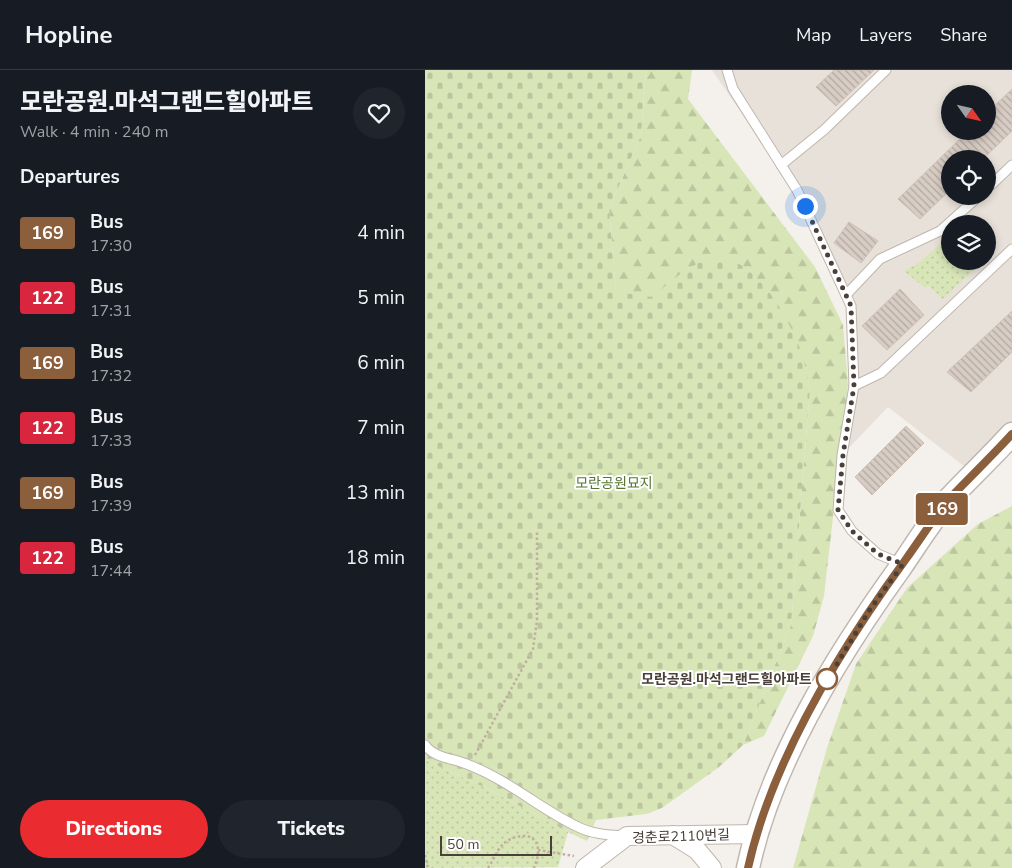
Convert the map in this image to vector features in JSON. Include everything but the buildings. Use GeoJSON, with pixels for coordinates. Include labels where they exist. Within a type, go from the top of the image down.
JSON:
{"type":"FeatureCollection","features":[{"type":"Feature","properties":{"kind":"street"},"geometry":{"type":"LineString","coordinates":[[748,868],[757,834],[784,762],[833,668],[869,611],[950,498],[1012,434]]}},
{"type":"Feature","properties":{"kind":"street","name":"경춘로2110번길"},"geometry":{"type":"LineString","coordinates":[[590,864],[627,836],[757,834]]}},
{"type":"Feature","properties":{"kind":"street"},"geometry":{"type":"LineString","coordinates":[[673,835],[697,850],[712,868]]}},
{"type":"Feature","properties":{"kind":"lane"},"geometry":{"type":"LineString","coordinates":[[727,70],[733,89],[797,190],[851,306],[854,386],[843,455],[838,510],[852,531],[878,554],[903,564]]}},
{"type":"Feature","properties":{"kind":"lane"},"geometry":{"type":"LineString","coordinates":[[781,165],[824,130],[886,70]]}},
{"type":"Feature","properties":{"kind":"lane"},"geometry":{"type":"LineString","coordinates":[[996,180],[1012,165]]}},
{"type":"Feature","properties":{"kind":"lane"},"geometry":{"type":"LineString","coordinates":[[846,295],[880,259],[940,231],[969,205]]}},
{"type":"Feature","properties":{"kind":"lane"},"geometry":{"type":"LineString","coordinates":[[854,386],[881,373],[1012,249]]}},
{"type":"Feature","properties":{"kind":"lane"},"geometry":{"type":"LineString","coordinates":[[425,745],[438,755],[470,765],[498,779],[576,826],[591,832],[627,836]]}},
{"type":"Feature","properties":{"kind":"path"},"geometry":{"type":"LineString","coordinates":[[470,765],[533,649],[537,620],[537,531]]}},
{"type":"Feature","properties":{"kind":"path"},"geometry":{"type":"LineString","coordinates":[[488,868],[503,844],[514,837],[522,835],[531,837],[536,842],[538,850],[533,868]]}},
{"type":"Feature","properties":{"kind":"path"},"geometry":{"type":"LineString","coordinates":[[538,850],[590,864]]}},
{"type":"Feature","properties":{"kind":"path"},"geometry":{"type":"LineString","coordinates":[[425,855],[428,868]]}},
{"type":"Feature","properties":{"kind":"shaded area"},"geometry":{"type":"Polygon","coordinates":[[[712,70],[1012,70],[1012,434],[974,474],[888,407],[842,455],[854,386],[851,306],[805,206],[712,70]]]}},
{"type":"Feature","properties":{"kind":"green space","name":"모란공원묘지"},"geometry":{"type":"Polygon","coordinates":[[[425,70],[646,70],[641,135],[609,209],[616,292],[652,297],[694,265],[710,259],[726,259],[741,265],[768,290],[789,324],[805,362],[810,388],[791,625],[743,745],[719,767],[662,808],[646,814],[596,820],[587,841],[492,791],[425,760],[425,70]]]}},
{"type":"Feature","properties":{"kind":"green space"},"geometry":{"type":"Polygon","coordinates":[[[646,70],[692,70],[688,99],[815,267],[843,325],[848,385],[824,596],[813,636],[764,736],[743,745],[791,625],[810,388],[802,355],[711,259],[688,269],[652,298],[616,293],[609,209],[641,135],[646,70]]]}},
{"type":"Feature","properties":{"kind":"green space"},"geometry":{"type":"Polygon","coordinates":[[[941,243],[941,270],[974,270],[943,299],[928,285],[925,288],[904,271],[919,263],[941,243]]]}},
{"type":"Feature","properties":{"kind":"green space"},"geometry":{"type":"Polygon","coordinates":[[[1012,506],[1012,868],[793,868],[827,748],[856,664],[907,588],[978,524],[1012,506]]]}},
{"type":"Feature","properties":{"kind":"green space"},"geometry":{"type":"Polygon","coordinates":[[[425,760],[492,791],[568,832],[558,867],[425,868],[425,760]]]}},
{"type":"Feature","properties":{"kind":"bus line","name":"169"},"geometry":{"type":"LineString","coordinates":[[748,868],[757,834],[784,762],[833,668],[869,611],[950,498],[1012,434]]}},
{"type":"Feature","properties":{"kind":"place","name":"모란공원.마석그랜드힐아파트"},"geometry":{"type":"Point","coordinates":[827,679]}},
{"type":"Feature","properties":{"kind":"route"},"geometry":{"type":"LineString","coordinates":[[805,206],[851,306],[854,386],[843,455],[838,510],[852,531],[878,554],[903,564],[869,611],[825,684],[827,679]]}}]}
